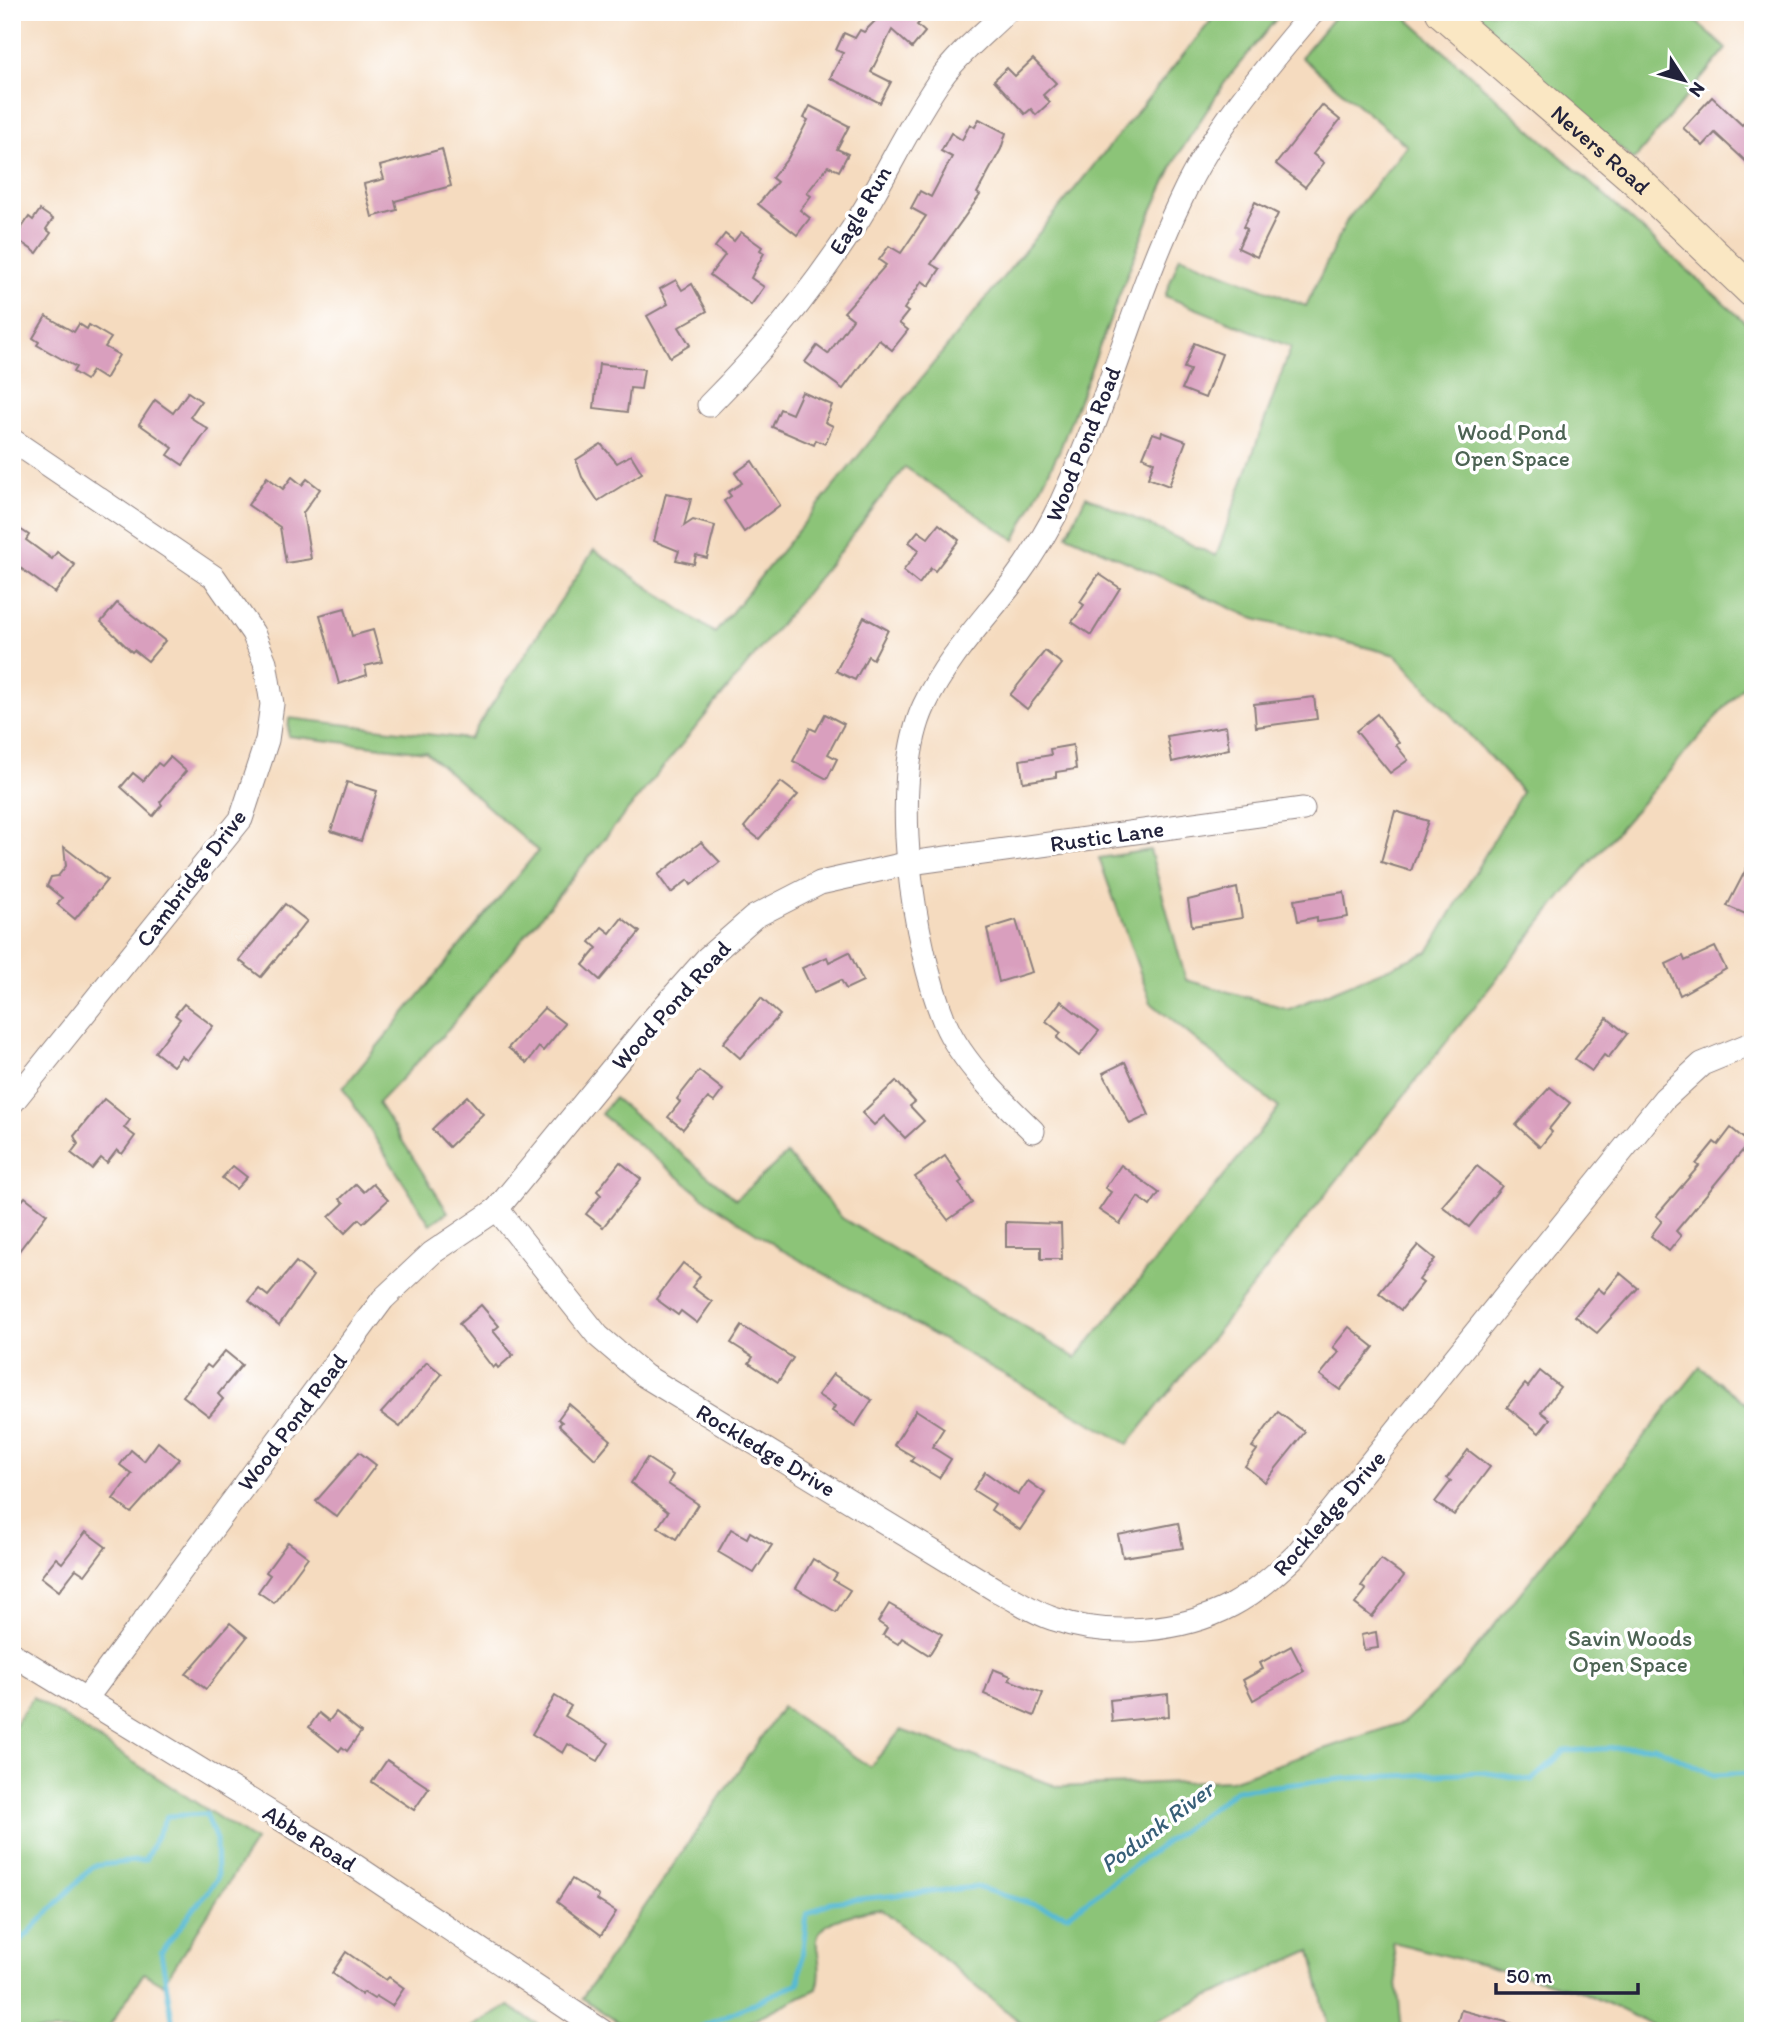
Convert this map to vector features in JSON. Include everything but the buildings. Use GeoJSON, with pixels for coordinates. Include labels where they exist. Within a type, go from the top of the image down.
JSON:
{"type":"FeatureCollection","features":[{"type":"Feature","properties":{"kind":"street","name":"Eagle Run"},"geometry":{"type":"LineString","coordinates":[[709,405],[759,354],[854,227],[944,74],[1006,12]]}},
{"type":"Feature","properties":{"kind":"street","name":"Wood Pond Road"},"geometry":{"type":"LineString","coordinates":[[85,1700],[383,1299],[432,1253],[497,1209],[652,1020],[706,959],[754,917],[820,883],[910,863],[904,809],[905,777],[910,747],[924,706],[964,642],[1014,581],[1054,521],[1082,458],[1152,266],[1182,197],[1208,150],[1264,72],[1313,12]]}},
{"type":"Feature","properties":{"kind":"street","name":"Nevers Road"},"geometry":{"type":"LineString","coordinates":[[1442,12],[1637,181],[1753,292]]}},
{"type":"Feature","properties":{"kind":"street","name":"Cambridge Drive"},"geometry":{"type":"LineString","coordinates":[[12,440],[214,577],[253,633],[265,662],[272,704],[267,740],[241,819],[12,1103]]}},
{"type":"Feature","properties":{"kind":"street","name":"Rustic Lane"},"geometry":{"type":"LineString","coordinates":[[910,863],[1303,808]]}},
{"type":"Feature","properties":{"kind":"street"},"geometry":{"type":"LineString","coordinates":[[910,863],[924,956],[946,1026],[982,1078],[1033,1131]]}},
{"type":"Feature","properties":{"kind":"street","name":"Rockledge Drive"},"geometry":{"type":"LineString","coordinates":[[497,1209],[598,1336],[645,1376],[996,1590],[1054,1619],[1111,1630],[1167,1626],[1232,1605],[1268,1581],[1296,1555],[1392,1440],[1664,1100],[1702,1064],[1753,1043]]}},
{"type":"Feature","properties":{"kind":"street","name":"Abbe Road"},"geometry":{"type":"LineString","coordinates":[[12,1654],[333,1851],[602,2031]]}},
{"type":"Feature","properties":{"kind":"green space"},"geometry":{"type":"Polygon","coordinates":[[[1218,12],[1282,12],[1227,79],[1177,157],[1151,213],[1060,449],[1015,540],[905,467],[838,554],[445,1033],[378,1103],[448,1212],[430,1224],[343,1088],[538,851],[426,752],[288,736],[289,718],[469,739],[594,550],[715,633],[1218,12]]]}},
{"type":"Feature","properties":{"kind":"green space","name":"Wood Pond Open Space"},"geometry":{"type":"Polygon","coordinates":[[[1338,12],[1400,12],[1753,329],[1753,675],[1574,881],[1128,1444],[782,1250],[708,1201],[601,1114],[614,1098],[736,1199],[787,1154],[842,1218],[1076,1358],[1279,1108],[1151,1003],[1099,858],[1150,850],[1186,980],[1289,1009],[1428,952],[1522,792],[1396,655],[1255,619],[1067,535],[1086,496],[1216,556],[1291,347],[1165,296],[1180,256],[1306,306],[1347,220],[1407,146],[1301,57],[1338,12]]]}},
{"type":"Feature","properties":{"kind":"green space"},"geometry":{"type":"Polygon","coordinates":[[[1462,12],[1686,12],[1726,49],[1634,160],[1462,12]]]}},
{"type":"Feature","properties":{"kind":"green space","name":"Savin Woods Open Space"},"geometry":{"type":"Polygon","coordinates":[[[1700,1367],[1753,1409],[1753,2031],[1665,2031],[1578,1990],[1393,1942],[1402,2031],[1329,2031],[1311,1950],[1133,2031],[1031,2031],[882,1909],[840,1918],[823,1929],[818,1936],[817,1946],[820,1973],[817,1989],[729,2031],[631,2031],[582,1998],[782,1707],[870,1767],[901,1730],[1059,1787],[1231,1780],[1404,1722],[1458,1671],[1700,1367]]]}},
{"type":"Feature","properties":{"kind":"green space"},"geometry":{"type":"Polygon","coordinates":[[[33,1697],[255,1841],[163,1984],[144,1973],[106,2031],[12,2031],[12,1728],[33,1697]]]}},
{"type":"Feature","properties":{"kind":"green space"},"geometry":{"type":"Polygon","coordinates":[[[509,2006],[548,2031],[465,2031],[509,2006]]]}},
{"type":"Feature","properties":{"kind":"waterway","name":"Podunk River"},"geometry":{"type":"LineString","coordinates":[[692,2031],[799,1983],[807,1914],[831,1902],[976,1887],[1068,1915],[1236,1790],[1351,1778],[1481,1772],[1532,1780],[1565,1751],[1654,1746],[1714,1775],[1753,1773]]}},
{"type":"Feature","properties":{"kind":"waterway","name":"Podunk River"},"geometry":{"type":"LineString","coordinates":[[12,1950],[93,1866],[145,1860],[167,1816],[206,1814],[216,1840],[217,1879],[161,1952],[174,2031]]}}]}
